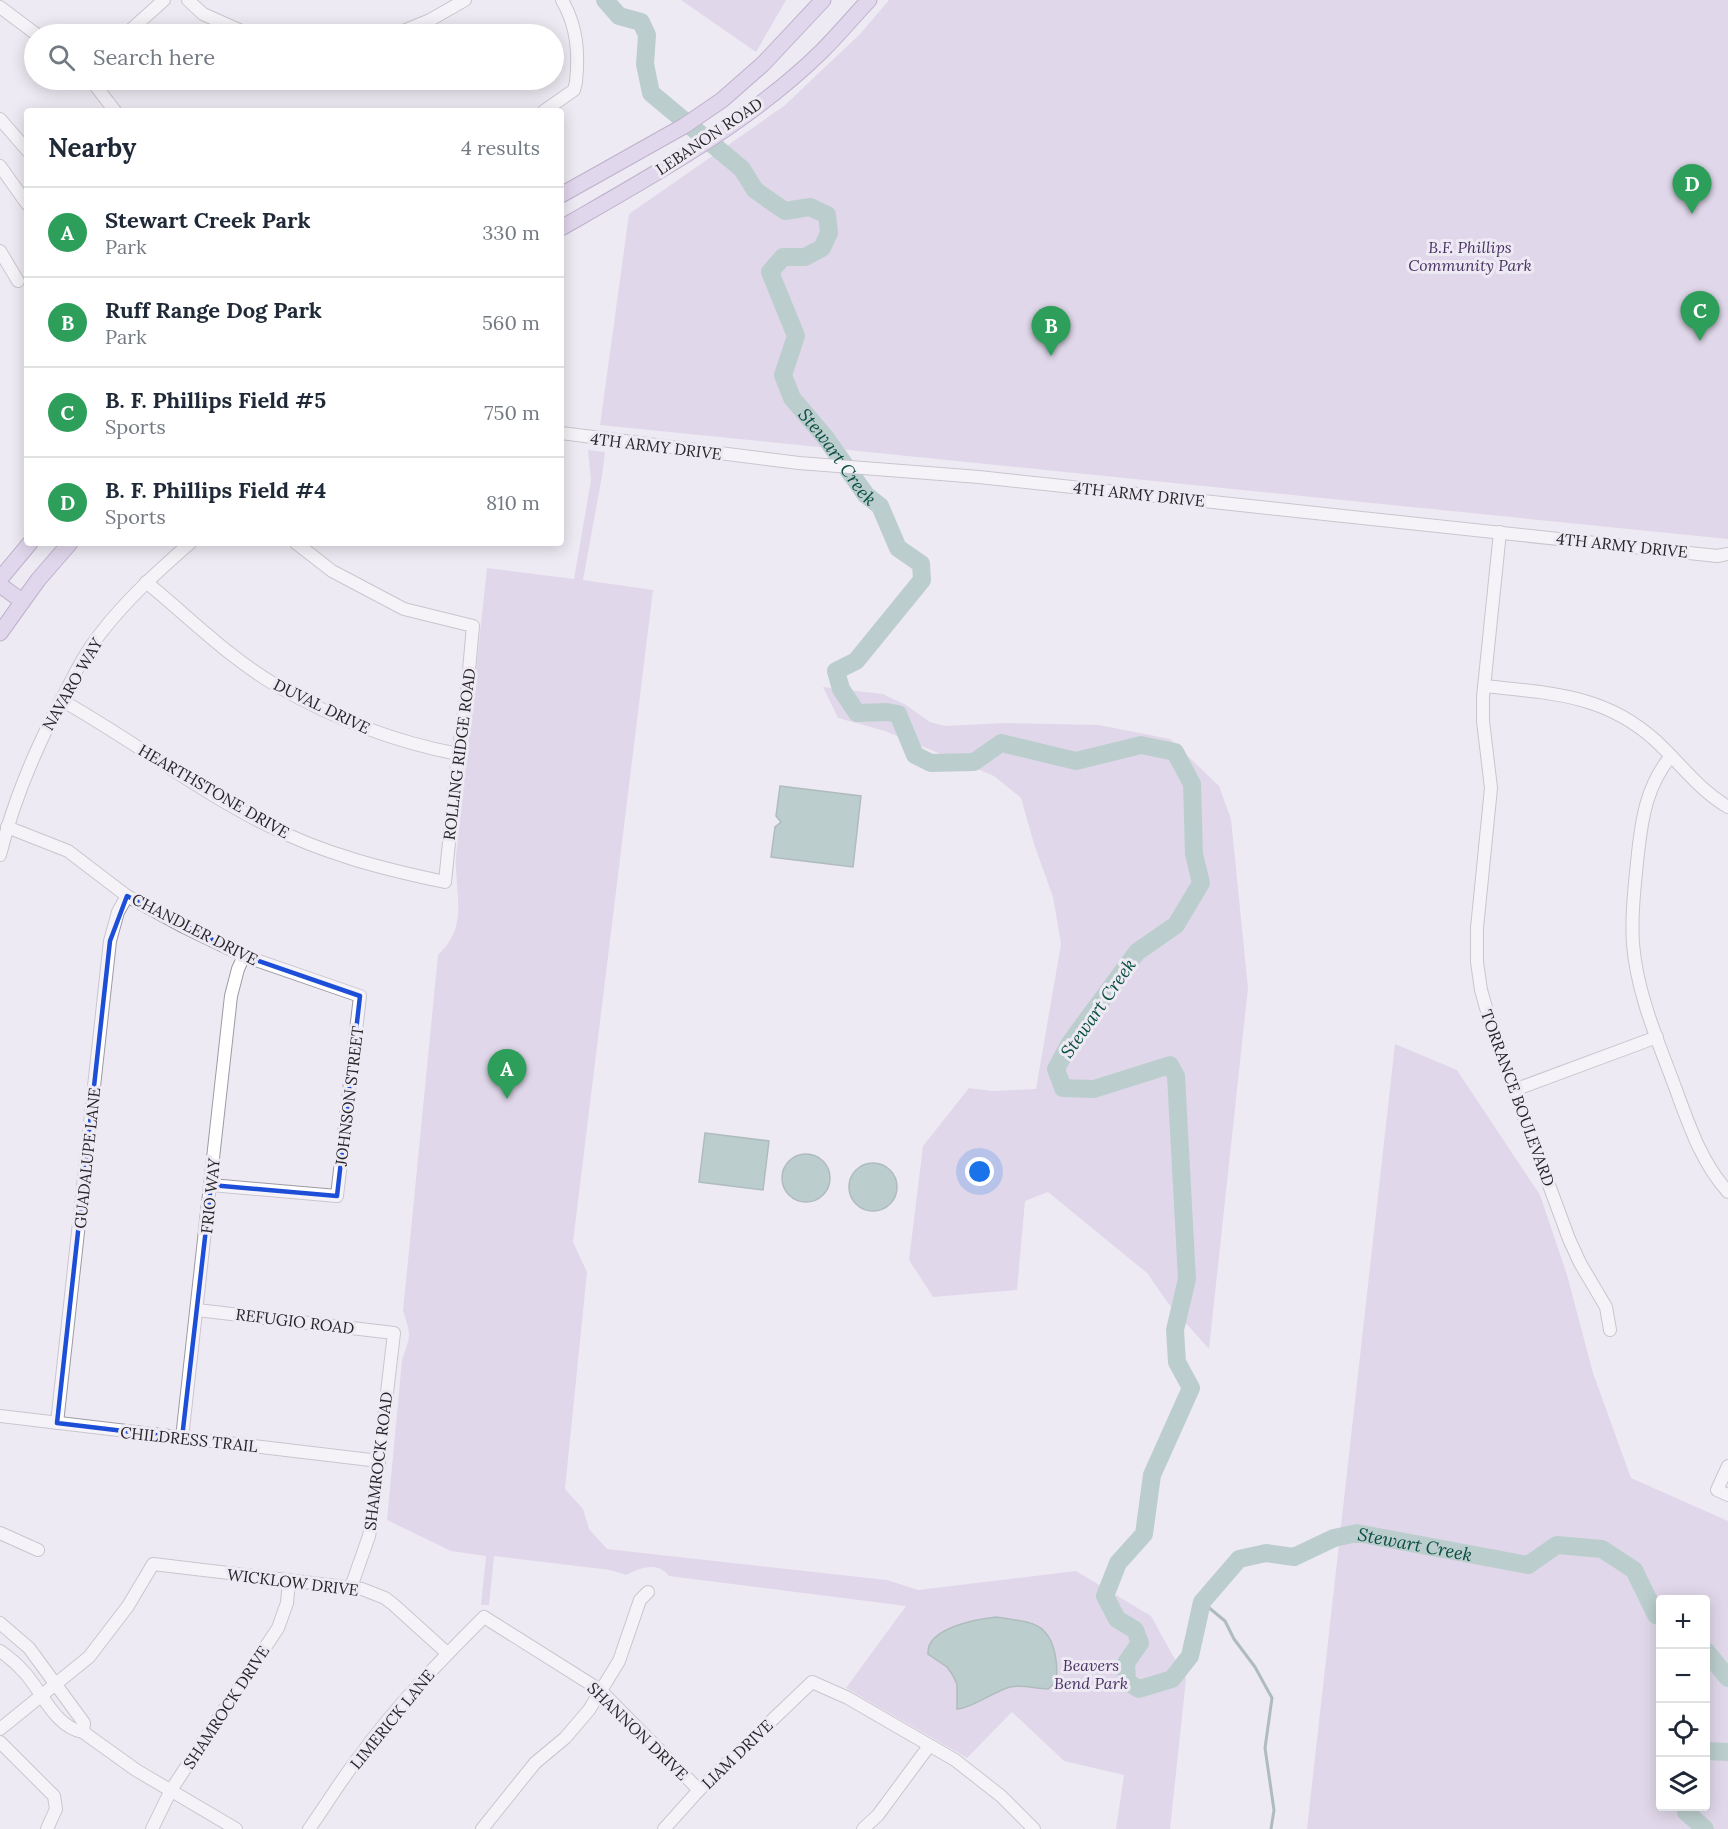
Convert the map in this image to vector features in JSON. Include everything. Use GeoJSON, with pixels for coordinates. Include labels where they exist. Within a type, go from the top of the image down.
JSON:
{"type":"FeatureCollection","features":[{"type":"Feature","properties":{"kind":"main road","name":"LEBANON ROAD"},"geometry":{"type":"LineString","coordinates":[[564,193],[684,126],[722,100],[763,64],[823,0]]}},
{"type":"Feature","properties":{"kind":"main road","name":"LEBANON ROAD"},"geometry":{"type":"LineString","coordinates":[[564,226],[729,127],[822,51],[869,0]]}},
{"type":"Feature","properties":{"kind":"main road"},"geometry":{"type":"LineString","coordinates":[[0,579],[28,546]]}},
{"type":"Feature","properties":{"kind":"main road"},"geometry":{"type":"LineString","coordinates":[[0,633],[22,601],[68,546]]}},
{"type":"Feature","properties":{"kind":"main road"},"geometry":{"type":"LineString","coordinates":[[0,585],[22,601]]}},
{"type":"Feature","properties":{"kind":"street"},"geometry":{"type":"LineString","coordinates":[[137,24],[164,0]]}},
{"type":"Feature","properties":{"kind":"street"},"geometry":{"type":"LineString","coordinates":[[188,0],[203,14],[226,24]]}},
{"type":"Feature","properties":{"kind":"street"},"geometry":{"type":"LineString","coordinates":[[420,24],[465,0]]}},
{"type":"Feature","properties":{"kind":"street"},"geometry":{"type":"LineString","coordinates":[[547,108],[574,90],[577,78],[576,34],[562,0]]}},
{"type":"Feature","properties":{"kind":"street"},"geometry":{"type":"LineString","coordinates":[[0,7],[24,25]]}},
{"type":"Feature","properties":{"kind":"street"},"geometry":{"type":"LineString","coordinates":[[99,90],[113,108]]}},
{"type":"Feature","properties":{"kind":"street"},"geometry":{"type":"LineString","coordinates":[[0,119],[24,147]]}},
{"type":"Feature","properties":{"kind":"street"},"geometry":{"type":"LineString","coordinates":[[0,166],[24,200]]}},
{"type":"Feature","properties":{"kind":"street"},"geometry":{"type":"LineString","coordinates":[[0,251],[18,281]]}},
{"type":"Feature","properties":{"kind":"street","name":"4TH ARMY DRIVE"},"geometry":{"type":"LineString","coordinates":[[564,434],[806,464],[979,477],[1724,557]]}},
{"type":"Feature","properties":{"kind":"street","name":"TORRANCE BOULEVARD"},"geometry":{"type":"LineString","coordinates":[[1500,532],[1484,686],[1483,713],[1491,796],[1478,919],[1478,962],[1486,1011],[1514,1090],[1572,1246],[1606,1307],[1610,1330]]}},
{"type":"Feature","properties":{"kind":"street","name":"NAVARO WAY"},"geometry":{"type":"LineString","coordinates":[[0,855],[7,827],[26,774],[45,730],[85,656],[99,635],[146,582],[187,546]]}},
{"type":"Feature","properties":{"kind":"street","name":"ROLLING RIDGE ROAD"},"geometry":{"type":"LineString","coordinates":[[300,546],[332,571],[404,609],[473,626],[445,882]]}},
{"type":"Feature","properties":{"kind":"street","name":"DUVAL DRIVE"},"geometry":{"type":"LineString","coordinates":[[146,582],[219,643],[278,687],[353,724],[416,746],[458,754]]}},
{"type":"Feature","properties":{"kind":"street"},"geometry":{"type":"LineString","coordinates":[[1484,686],[1557,694],[1595,703],[1617,713],[1637,726],[1671,756],[1706,792],[1728,807]]}},
{"type":"Feature","properties":{"kind":"street","name":"HEARTHSTONE DRIVE"},"geometry":{"type":"LineString","coordinates":[[61,700],[96,719],[178,774],[267,825],[338,855],[377,867],[445,882]]}},
{"type":"Feature","properties":{"kind":"street"},"geometry":{"type":"LineString","coordinates":[[1671,756],[1656,777],[1644,807],[1633,909],[1636,971],[1656,1037],[1700,1150],[1728,1192]]}},
{"type":"Feature","properties":{"kind":"street","name":"CHANDLER DRIVE"},"geometry":{"type":"LineString","coordinates":[[7,827],[68,851],[127,896],[244,956],[360,996]]}},
{"type":"Feature","properties":{"kind":"street","name":"GUADALUPE LANE"},"geometry":{"type":"LineString","coordinates":[[57,1423],[110,941],[118,912],[127,896]]}},
{"type":"Feature","properties":{"kind":"street","name":"FRIO WAY"},"geometry":{"type":"LineString","coordinates":[[182,1438],[231,996],[244,956]]}},
{"type":"Feature","properties":{"kind":"street","name":"JOHNSON STREET"},"geometry":{"type":"LineString","coordinates":[[211,1185],[337,1196],[360,996]]}},
{"type":"Feature","properties":{"kind":"street"},"geometry":{"type":"LineString","coordinates":[[1514,1090],[1656,1037]]}},
{"type":"Feature","properties":{"kind":"street","name":"REFUGIO ROAD"},"geometry":{"type":"LineString","coordinates":[[197,1310],[394,1333]]}},
{"type":"Feature","properties":{"kind":"street","name":"SHAMROCK ROAD"},"geometry":{"type":"LineString","coordinates":[[351,1587],[371,1528],[394,1333]]}},
{"type":"Feature","properties":{"kind":"street","name":"CHILDRESS TRAIL"},"geometry":{"type":"LineString","coordinates":[[0,1416],[379,1461]]}},
{"type":"Feature","properties":{"kind":"street"},"geometry":{"type":"LineString","coordinates":[[1723,1492],[1728,1466]]}},
{"type":"Feature","properties":{"kind":"street"},"geometry":{"type":"LineString","coordinates":[[0,1533],[38,1550]]}},
{"type":"Feature","properties":{"kind":"street","name":"WICKLOW DRIVE"},"geometry":{"type":"LineString","coordinates":[[56,1685],[89,1657],[128,1606],[153,1564],[351,1587],[374,1594],[394,1605],[447,1653]]}},
{"type":"Feature","properties":{"kind":"street","name":"SHAMROCK DRIVE"},"geometry":{"type":"LineString","coordinates":[[152,1829],[171,1790],[278,1628],[290,1581]]}},
{"type":"Feature","properties":{"kind":"street"},"geometry":{"type":"LineString","coordinates":[[482,1829],[535,1763],[565,1738],[590,1710],[600,1690],[613,1673],[640,1600],[648,1592]]}},
{"type":"Feature","properties":{"kind":"street","name":"LIMERICK LANE"},"geometry":{"type":"LineString","coordinates":[[309,1829],[376,1734],[447,1653],[484,1617]]}},
{"type":"Feature","properties":{"kind":"street","name":"SHANNON DRIVE"},"geometry":{"type":"LineString","coordinates":[[484,1617],[600,1690],[699,1790]]}},
{"type":"Feature","properties":{"kind":"street"},"geometry":{"type":"LineString","coordinates":[[0,1623],[29,1648],[84,1723],[83,1731]]}},
{"type":"Feature","properties":{"kind":"street"},"geometry":{"type":"LineString","coordinates":[[0,1651],[26,1674],[41,1696],[73,1730],[83,1731],[121,1760],[236,1829]]}},
{"type":"Feature","properties":{"kind":"street","name":"LIAM DRIVE"},"geometry":{"type":"LineString","coordinates":[[664,1829],[699,1790],[812,1682],[848,1698],[929,1746]]}},
{"type":"Feature","properties":{"kind":"street"},"geometry":{"type":"LineString","coordinates":[[0,1729],[56,1685]]}},
{"type":"Feature","properties":{"kind":"street"},"geometry":{"type":"LineString","coordinates":[[0,1742],[54,1796],[57,1809],[47,1829]]}},
{"type":"Feature","properties":{"kind":"street"},"geometry":{"type":"LineString","coordinates":[[863,1829],[878,1815],[929,1746],[955,1760],[979,1777],[1034,1829]]}},
{"type":"Feature","properties":{"kind":"highlighted area"},"geometry":{"type":"Polygon","coordinates":[[[127,896],[244,956],[360,996],[337,1196],[211,1185],[182,1438],[57,1423],[110,941],[127,896]]]}},
{"type":"Feature","properties":{"kind":"green space"},"geometry":{"type":"Polygon","coordinates":[[[681,0],[786,0],[756,52],[681,0]]]}},
{"type":"Feature","properties":{"kind":"green space","name":"B.F. Phillips Community Park"},"geometry":{"type":"Polygon","coordinates":[[[889,0],[1728,0],[1728,539],[600,425],[629,214],[784,106],[860,34],[889,0]]]}},
{"type":"Feature","properties":{"kind":"green space","name":"Beavers Bend Park"},"geometry":{"type":"Polygon","coordinates":[[[588,450],[605,452],[583,580],[653,590],[573,1242],[587,1272],[565,1489],[583,1509],[589,1529],[607,1549],[887,1580],[918,1590],[1076,1571],[1151,1616],[1186,1679],[1170,1829],[1116,1829],[1124,1775],[1064,1761],[1012,1712],[967,1758],[846,1688],[906,1606],[669,1576],[654,1567],[643,1568],[626,1575],[610,1570],[494,1556],[489,1605],[481,1605],[486,1556],[451,1551],[387,1520],[402,1360],[409,1336],[403,1311],[438,955],[448,944],[457,921],[456,856],[487,568],[574,579],[591,480],[588,450]]]}},
{"type":"Feature","properties":{"kind":"green space"},"geometry":{"type":"Polygon","coordinates":[[[823,687],[883,694],[906,705],[930,722],[945,726],[1003,723],[1099,725],[1170,739],[1219,786],[1231,819],[1248,988],[1209,1349],[1168,1303],[1147,1273],[1048,1192],[1025,1201],[1017,1290],[933,1297],[909,1260],[923,1146],[969,1088],[992,1091],[1036,1089],[1061,944],[1053,897],[1021,798],[994,776],[885,731],[838,718],[823,687]]]}},
{"type":"Feature","properties":{"kind":"green space"},"geometry":{"type":"Polygon","coordinates":[[[1395,1044],[1457,1070],[1540,1195],[1567,1275],[1593,1373],[1631,1478],[1728,1521],[1728,1829],[1307,1829],[1395,1044]]]}},
{"type":"Feature","properties":{"kind":"shaded area"},"geometry":{"type":"Polygon","coordinates":[[[780,786],[861,796],[853,867],[771,857],[775,827],[781,822],[776,816],[780,786]]]}},
{"type":"Feature","properties":{"kind":"shaded area"},"geometry":{"type":"Polygon","coordinates":[[[705,1133],[769,1141],[763,1190],[699,1182],[705,1133]]]}},
{"type":"Feature","properties":{"kind":"shaded area"},"geometry":{"type":"Polygon","coordinates":[[[801,1154],[811,1154],[826,1164],[830,1178],[829,1187],[820,1198],[811,1202],[801,1202],[786,1192],[782,1183],[782,1173],[792,1158],[801,1154]]]}},
{"type":"Feature","properties":{"kind":"shaded area"},"geometry":{"type":"Polygon","coordinates":[[[868,1163],[878,1163],[893,1173],[897,1187],[896,1196],[887,1207],[878,1211],[868,1211],[853,1201],[849,1192],[849,1182],[859,1167],[868,1163]]]}},
{"type":"Feature","properties":{"kind":"shaded area"},"geometry":{"type":"Polygon","coordinates":[[[997,1617],[1028,1623],[1044,1631],[1055,1655],[1056,1682],[1048,1689],[1010,1687],[968,1707],[957,1709],[957,1684],[947,1667],[928,1654],[930,1645],[944,1631],[966,1623],[997,1617]]]}},
{"type":"Feature","properties":{"kind":"waterway","name":"Stewart Creek"},"geometry":{"type":"LineString","coordinates":[[605,0],[619,16],[641,22],[647,35],[645,64],[651,93],[742,169],[755,190],[785,211],[810,207],[827,215],[829,233],[822,248],[805,257],[783,257],[770,272],[796,336],[783,375],[792,398],[825,437],[866,495],[880,506],[898,548],[921,564],[922,580],[856,661],[836,671],[841,689],[857,713],[898,714],[915,755],[931,763],[974,762],[1001,743],[1076,761],[1141,745],[1175,752],[1192,784],[1194,854],[1201,883],[1176,925],[1137,952],[1070,1043],[1056,1069],[1063,1088],[1094,1089],[1170,1065],[1176,1076],[1187,1279],[1175,1330],[1177,1362],[1191,1388],[1152,1475],[1144,1534],[1118,1563],[1105,1596],[1117,1619],[1135,1630],[1140,1643],[1126,1663],[1127,1682],[1139,1689],[1172,1679],[1190,1656],[1202,1602],[1239,1559],[1266,1553],[1294,1557],[1334,1538],[1357,1533],[1528,1565],[1557,1545],[1602,1549],[1634,1570],[1656,1615]]}},
{"type":"Feature","properties":{"kind":"waterway"},"geometry":{"type":"LineString","coordinates":[[1202,1602],[1225,1621],[1272,1698],[1265,1748],[1274,1810],[1271,1829]]}},
{"type":"Feature","properties":{"kind":"waterway","name":"Stewart Creek"},"geometry":{"type":"LineString","coordinates":[[1710,1656],[1728,1678]]}},
{"type":"Feature","properties":{"kind":"waterway","name":"Stewart Creek"},"geometry":{"type":"LineString","coordinates":[[1710,1751],[1728,1752]]}},
{"type":"Feature","properties":{"kind":"waterway","name":"Stewart Creek"},"geometry":{"type":"LineString","coordinates":[[1686,1811],[1705,1829]]}},
{"type":"Feature","properties":{"kind":"place","name":"B. F. Phillips Field #4"},"geometry":{"type":"Point","coordinates":[1692,214]}},
{"type":"Feature","properties":{"kind":"place","name":"B. F. Phillips Field #5"},"geometry":{"type":"Point","coordinates":[1700,341]}},
{"type":"Feature","properties":{"kind":"place","name":"Ruff Range Dog Park"},"geometry":{"type":"Point","coordinates":[1051,356]}},
{"type":"Feature","properties":{"kind":"place","name":"Stewart Creek Park"},"geometry":{"type":"Point","coordinates":[507,1099]}}]}
